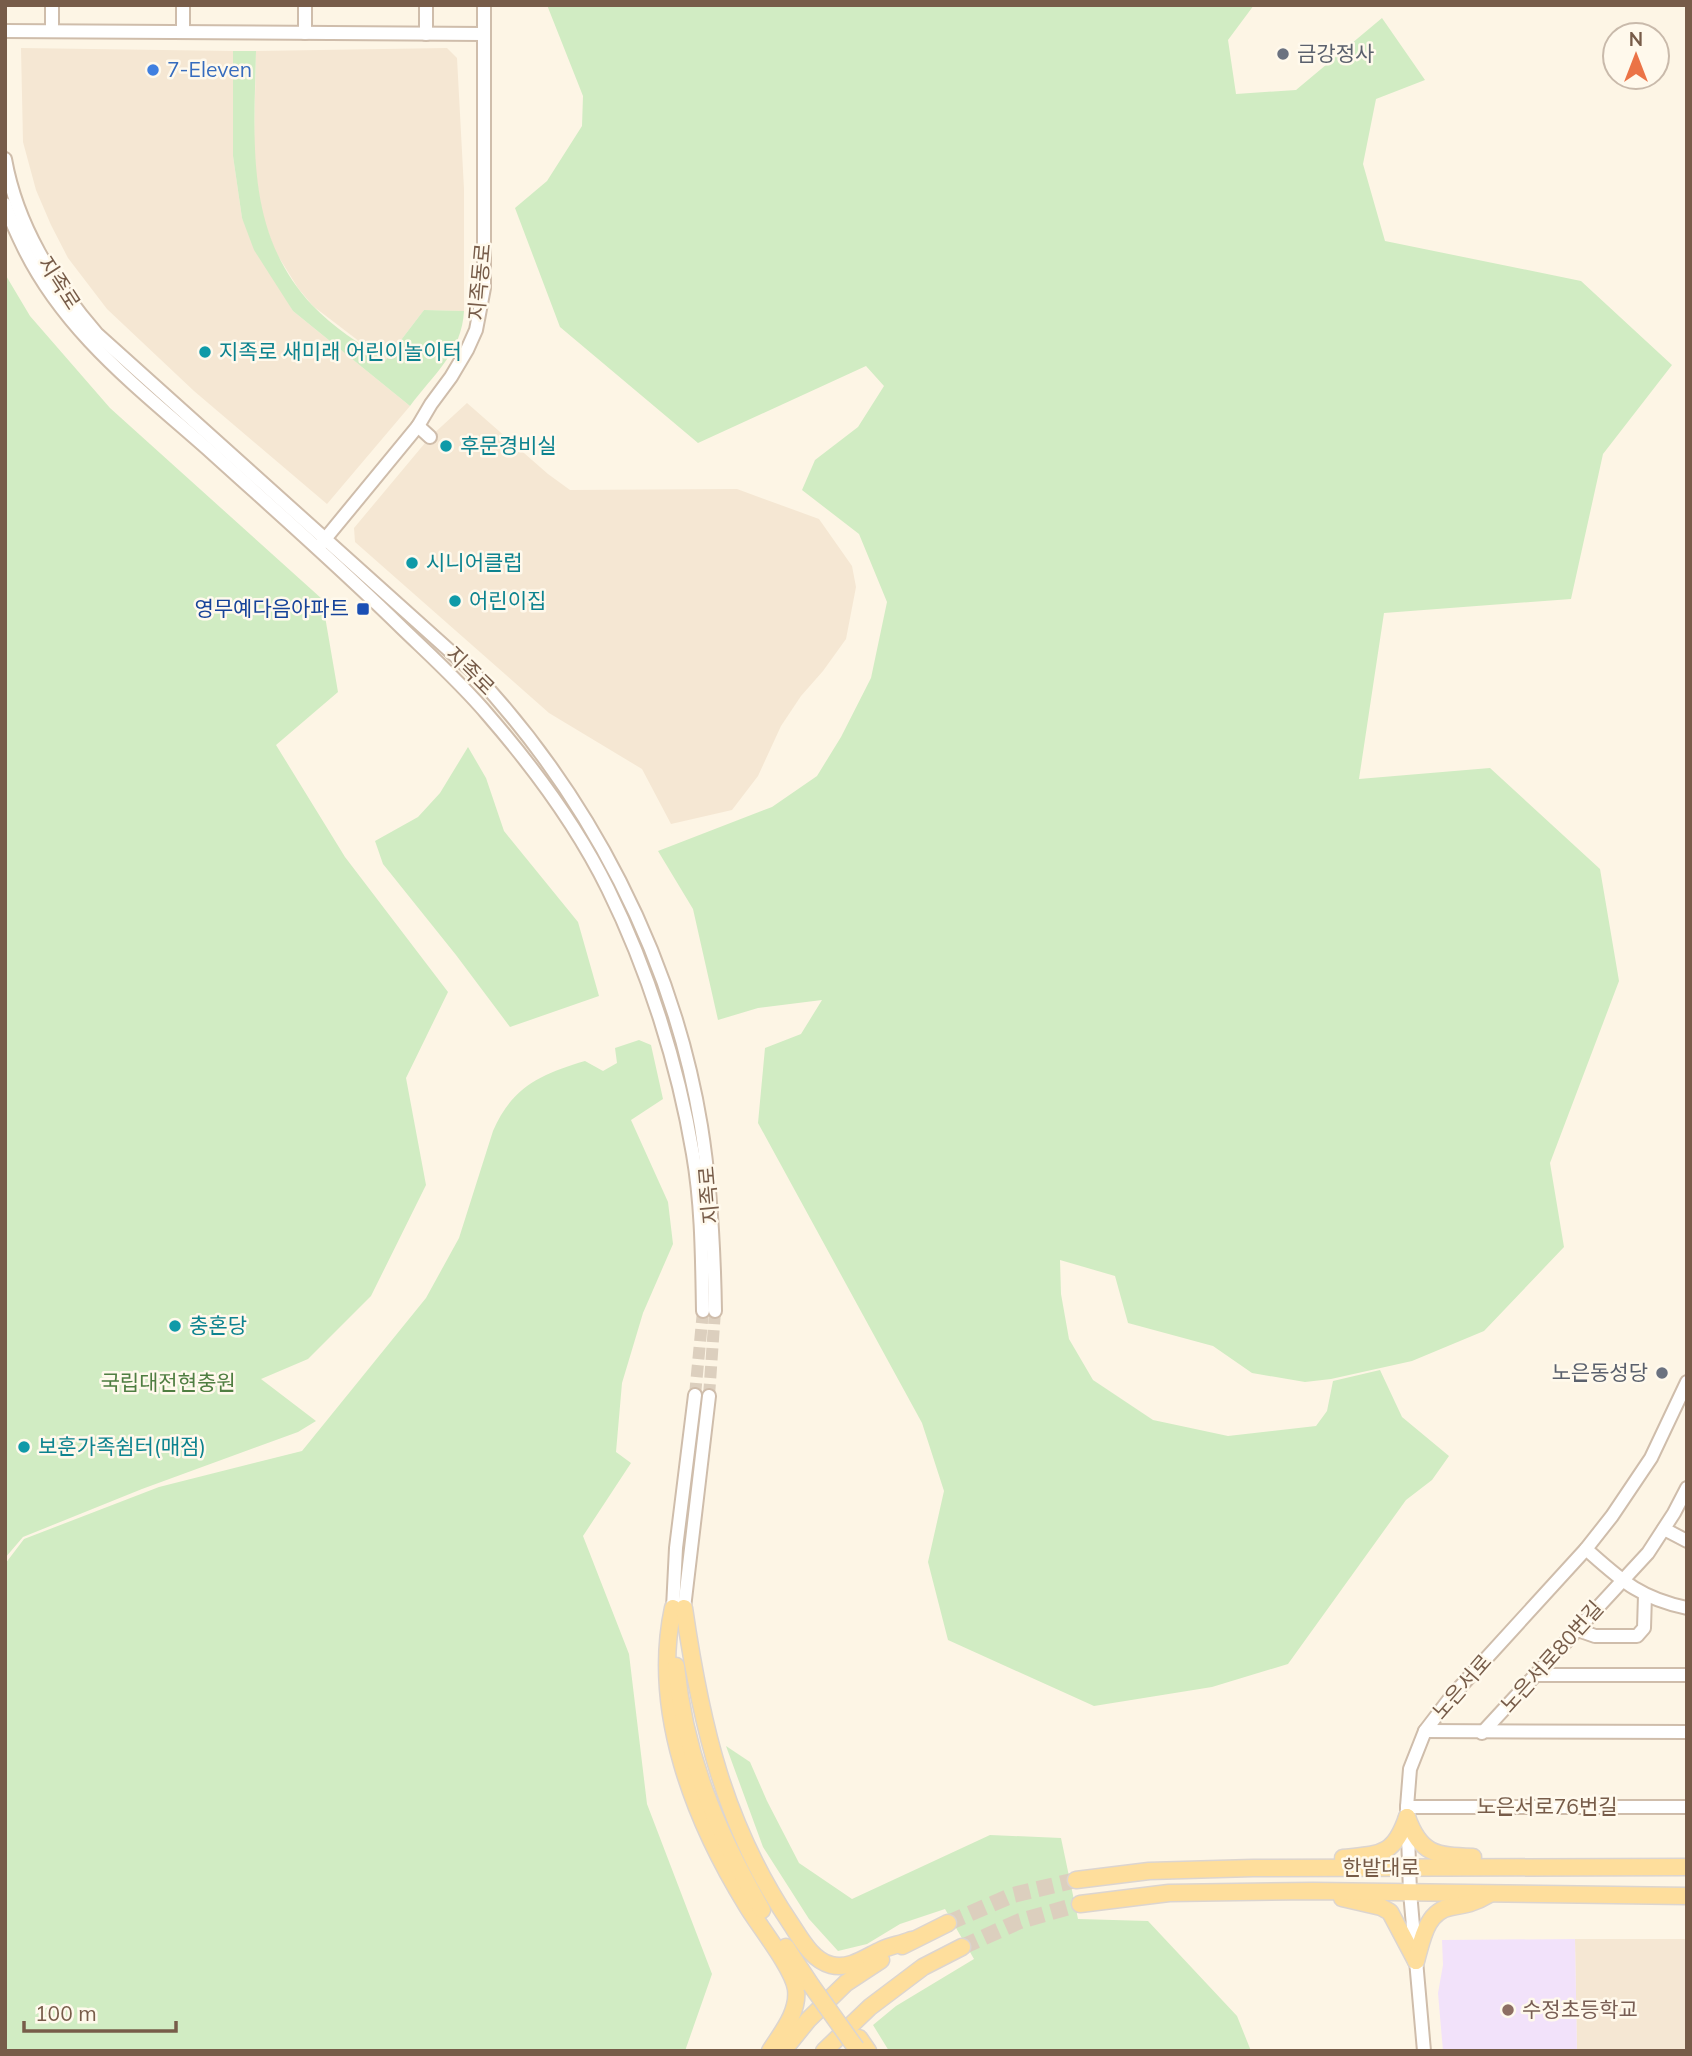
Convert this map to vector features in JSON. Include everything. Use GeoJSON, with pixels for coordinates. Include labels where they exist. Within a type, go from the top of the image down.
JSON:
{"type":"FeatureCollection","features":[{"type":"Feature","properties":{"kind":"main road"},"geometry":{"type":"LineString","coordinates":[[678,1608],[723,1791],[747,1851],[804,1944],[820,1961],[834,1966],[866,1959],[881,1950],[948,1923]]}},
{"type":"Feature","properties":{"kind":"main road"},"geometry":{"type":"LineString","coordinates":[[678,1608],[691,1719],[709,1780],[738,1854],[815,1982],[860,2047]]}},
{"type":"Feature","properties":{"kind":"main road"},"geometry":{"type":"LineString","coordinates":[[678,1608],[668,1632],[666,1667],[671,1715],[686,1774],[707,1830],[731,1879],[796,1986],[796,2005],[769,2051]]}},
{"type":"Feature","properties":{"kind":"main road"},"geometry":{"type":"LineString","coordinates":[[1407,1812],[1413,1833],[1419,1842],[1437,1855],[1473,1857],[1505,1867]]}},
{"type":"Feature","properties":{"kind":"main road"},"geometry":{"type":"LineString","coordinates":[[1314,1867],[1345,1857],[1369,1857],[1382,1853],[1394,1844],[1402,1833],[1407,1812]]}},
{"type":"Feature","properties":{"kind":"main road","name":"한밭대로"},"geometry":{"type":"LineString","coordinates":[[1076,1880],[1149,1871],[1314,1867],[1687,1867]]}},
{"type":"Feature","properties":{"kind":"main road"},"geometry":{"type":"LineString","coordinates":[[1312,1891],[1381,1907],[1390,1912],[1416,1961]]}},
{"type":"Feature","properties":{"kind":"main road","name":"한밭대로"},"geometry":{"type":"LineString","coordinates":[[1080,1904],[1169,1893],[1312,1891],[1687,1896]]}},
{"type":"Feature","properties":{"kind":"main road"},"geometry":{"type":"LineString","coordinates":[[1416,1961],[1432,1916],[1447,1908],[1476,1903],[1491,1893]]}},
{"type":"Feature","properties":{"kind":"main road"},"geometry":{"type":"LineString","coordinates":[[783,2051],[846,1983],[911,1940]]}},
{"type":"Feature","properties":{"kind":"main road"},"geometry":{"type":"LineString","coordinates":[[824,2051],[870,2007],[923,1967],[961,1947]]}},
{"type":"Feature","properties":{"kind":"street"},"geometry":{"type":"LineString","coordinates":[[52,5],[52,32]]}},
{"type":"Feature","properties":{"kind":"street"},"geometry":{"type":"LineString","coordinates":[[183,5],[183,32]]}},
{"type":"Feature","properties":{"kind":"street"},"geometry":{"type":"LineString","coordinates":[[305,5],[305,33]]}},
{"type":"Feature","properties":{"kind":"street"},"geometry":{"type":"LineString","coordinates":[[426,5],[426,34]]}},
{"type":"Feature","properties":{"kind":"street","name":"지족동로"},"geometry":{"type":"LineString","coordinates":[[321,544],[418,426],[467,350],[476,330],[484,288],[484,5]]}},
{"type":"Feature","properties":{"kind":"street"},"geometry":{"type":"LineString","coordinates":[[5,31],[484,34]]}},
{"type":"Feature","properties":{"kind":"street","name":"지족로"},"geometry":{"type":"LineString","coordinates":[[5,159],[24,220],[45,264],[73,307],[97,334],[321,544]]}},
{"type":"Feature","properties":{"kind":"street","name":"지족로"},"geometry":{"type":"LineString","coordinates":[[5,204],[29,260],[46,289],[88,342],[321,544],[421,623],[504,705],[553,768],[620,880],[670,1001],[694,1088],[706,1161],[711,1208],[709,1311]]}},
{"type":"Feature","properties":{"kind":"street"},"geometry":{"type":"LineString","coordinates":[[418,426],[430,437]]}},
{"type":"Feature","properties":{"kind":"street","name":"노은서로"},"geometry":{"type":"LineString","coordinates":[[1424,2051],[1410,1892],[1407,1812],[1410,1769],[1425,1731],[1451,1697],[1586,1549],[1651,1458],[1684,1396],[1687,1382]]}},
{"type":"Feature","properties":{"kind":"street"},"geometry":{"type":"LineString","coordinates":[[678,1608],[676,1548],[695,1395]]}},
{"type":"Feature","properties":{"kind":"street"},"geometry":{"type":"LineString","coordinates":[[678,1608],[709,1396]]}},
{"type":"Feature","properties":{"kind":"street","name":"노은서로80번길"},"geometry":{"type":"LineString","coordinates":[[1482,1733],[1648,1553],[1687,1488]]}},
{"type":"Feature","properties":{"kind":"street"},"geometry":{"type":"LineString","coordinates":[[1664,1529],[1687,1541]]}},
{"type":"Feature","properties":{"kind":"street"},"geometry":{"type":"LineString","coordinates":[[1586,1549],[1621,1580],[1645,1595],[1687,1608]]}},
{"type":"Feature","properties":{"kind":"street"},"geometry":{"type":"LineString","coordinates":[[1578,1630],[1595,1636],[1637,1636],[1644,1628],[1645,1595]]}},
{"type":"Feature","properties":{"kind":"street"},"geometry":{"type":"LineString","coordinates":[[1537,1675],[1687,1675]]}},
{"type":"Feature","properties":{"kind":"street","name":"노은서로80번길"},"geometry":{"type":"LineString","coordinates":[[1425,1731],[1687,1732]]}},
{"type":"Feature","properties":{"kind":"street","name":"노은서로76번길"},"geometry":{"type":"LineString","coordinates":[[1407,1812],[1687,1807]]}},
{"type":"Feature","properties":{"kind":"shaded area"},"geometry":{"type":"Polygon","coordinates":[[[21,48],[233,51],[233,156],[242,218],[293,311],[410,406],[327,504],[194,391],[107,309],[68,258],[36,190],[23,142],[21,48]]]}},
{"type":"Feature","properties":{"kind":"shaded area"},"geometry":{"type":"Polygon","coordinates":[[[447,48],[457,58],[464,189],[464,311],[424,310],[385,361],[313,306],[298,288],[275,251],[263,217],[256,177],[256,51],[447,48]]]}},
{"type":"Feature","properties":{"kind":"shaded area"},"geometry":{"type":"Polygon","coordinates":[[[467,403],[570,490],[737,489],[819,519],[852,566],[856,587],[846,639],[781,726],[758,776],[732,810],[671,824],[642,769],[549,713],[355,542],[354,528],[430,437],[467,403]]]}},
{"type":"Feature","properties":{"kind":"shaded area"},"geometry":{"type":"Polygon","coordinates":[[[1575,1939],[1687,1939],[1687,2051],[1577,2051],[1575,1939]]]}},
{"type":"Feature","properties":{"kind":"shaded area","name":"수정초등학교"},"geometry":{"type":"Polygon","coordinates":[[[1575,1939],[1577,2051],[1443,2051],[1438,1993],[1443,1965],[1442,1940],[1575,1939]]]}},
{"type":"Feature","properties":{"kind":"green space"},"geometry":{"type":"Polygon","coordinates":[[[547,5],[1254,5],[1228,40],[1236,94],[1296,90],[1382,18],[1425,80],[1376,99],[1363,164],[1385,241],[1581,281],[1672,365],[1603,454],[1571,599],[1384,613],[1359,779],[1490,768],[1600,869],[1619,981],[1550,1163],[1564,1247],[1484,1331],[1412,1361],[1305,1382],[1252,1373],[1213,1346],[1128,1323],[1115,1276],[1060,1260],[1061,1294],[1069,1339],[1093,1380],[1153,1420],[1228,1436],[1316,1426],[1327,1411],[1333,1381],[1380,1370],[1402,1417],[1449,1456],[1432,1480],[1406,1500],[1288,1664],[1212,1687],[1094,1706],[948,1640],[928,1562],[944,1491],[922,1423],[758,1123],[765,1048],[801,1034],[822,1000],[758,1008],[718,1020],[693,909],[658,851],[772,807],[817,776],[841,737],[871,678],[887,602],[859,534],[802,490],[815,460],[858,427],[884,386],[866,366],[698,443],[560,327],[515,208],[547,181],[582,126],[583,96],[547,5]]]}},
{"type":"Feature","properties":{"kind":"green space"},"geometry":{"type":"Polygon","coordinates":[[[233,51],[256,51],[255,152],[264,217],[275,248],[290,277],[312,305],[338,328],[385,361],[424,310],[464,311],[462,326],[452,351],[410,406],[293,311],[254,250],[242,218],[233,156],[233,51]]]}},
{"type":"Feature","properties":{"kind":"green space","name":"국립대전현충원"},"geometry":{"type":"Polygon","coordinates":[[[5,274],[30,316],[110,408],[322,599],[338,692],[276,745],[345,857],[448,992],[406,1078],[426,1185],[371,1296],[308,1359],[261,1379],[316,1421],[298,1432],[142,1489],[23,1537],[5,1558],[5,274]]]}},
{"type":"Feature","properties":{"kind":"green space"},"geometry":{"type":"Polygon","coordinates":[[[468,747],[486,778],[504,831],[578,922],[599,996],[510,1027],[383,864],[375,841],[418,817],[440,793],[468,747]]]}},
{"type":"Feature","properties":{"kind":"green space"},"geometry":{"type":"Polygon","coordinates":[[[639,1040],[651,1045],[663,1099],[631,1120],[668,1202],[673,1244],[643,1313],[622,1383],[616,1452],[631,1463],[583,1536],[629,1654],[647,1804],[712,1974],[685,2051],[5,2051],[5,1564],[24,1539],[159,1487],[302,1451],[426,1298],[459,1238],[493,1131],[509,1103],[530,1084],[569,1066],[585,1061],[603,1071],[617,1063],[615,1048],[639,1040]]]}},
{"type":"Feature","properties":{"kind":"green space"},"geometry":{"type":"Polygon","coordinates":[[[726,1746],[750,1762],[799,1863],[852,1899],[990,1835],[1061,1838],[1078,1919],[1148,1921],[1237,2016],[1251,2051],[889,2051],[873,2025],[896,2006],[974,1959],[945,1909],[900,1924],[867,1944],[838,1951],[809,1919],[763,1847],[726,1746]]]}},
{"type":"Feature","properties":{"kind":"tunnel"},"geometry":{"type":"LineString","coordinates":[[695,1395],[703,1311]]}},
{"type":"Feature","properties":{"kind":"tunnel"},"geometry":{"type":"LineString","coordinates":[[709,1396],[715,1311]]}},
{"type":"Feature","properties":{"kind":"tunnel"},"geometry":{"type":"LineString","coordinates":[[948,1923],[1013,1895],[1076,1880]]}},
{"type":"Feature","properties":{"kind":"tunnel"},"geometry":{"type":"LineString","coordinates":[[962,1947],[1020,1921],[1080,1904]]}},
{"type":"Feature","properties":{"kind":"place","name":"금강정사"},"geometry":{"type":"Point","coordinates":[1283,54]}},
{"type":"Feature","properties":{"kind":"place","name":"7-Eleven"},"geometry":{"type":"Point","coordinates":[153,70]}},
{"type":"Feature","properties":{"kind":"place","name":"지족로 새미래 어린이놀이터"},"geometry":{"type":"Point","coordinates":[205,352]}},
{"type":"Feature","properties":{"kind":"place","name":"후문경비실"},"geometry":{"type":"Point","coordinates":[446,446]}},
{"type":"Feature","properties":{"kind":"place","name":"시니어클럽"},"geometry":{"type":"Point","coordinates":[412,563]}},
{"type":"Feature","properties":{"kind":"place","name":"어린이집"},"geometry":{"type":"Point","coordinates":[455,601]}},
{"type":"Feature","properties":{"kind":"place","name":"영무예다음아파트"},"geometry":{"type":"Point","coordinates":[363,609]}},
{"type":"Feature","properties":{"kind":"place","name":"충혼당"},"geometry":{"type":"Point","coordinates":[175,1326]}},
{"type":"Feature","properties":{"kind":"place","name":"노은동성당"},"geometry":{"type":"Point","coordinates":[1662,1373]}},
{"type":"Feature","properties":{"kind":"place","name":"보훈가족쉼터(매점)"},"geometry":{"type":"Point","coordinates":[24,1447]}},
{"type":"Feature","properties":{"kind":"place","name":"수정초등학교"},"geometry":{"type":"Point","coordinates":[1508,2010]}}]}
